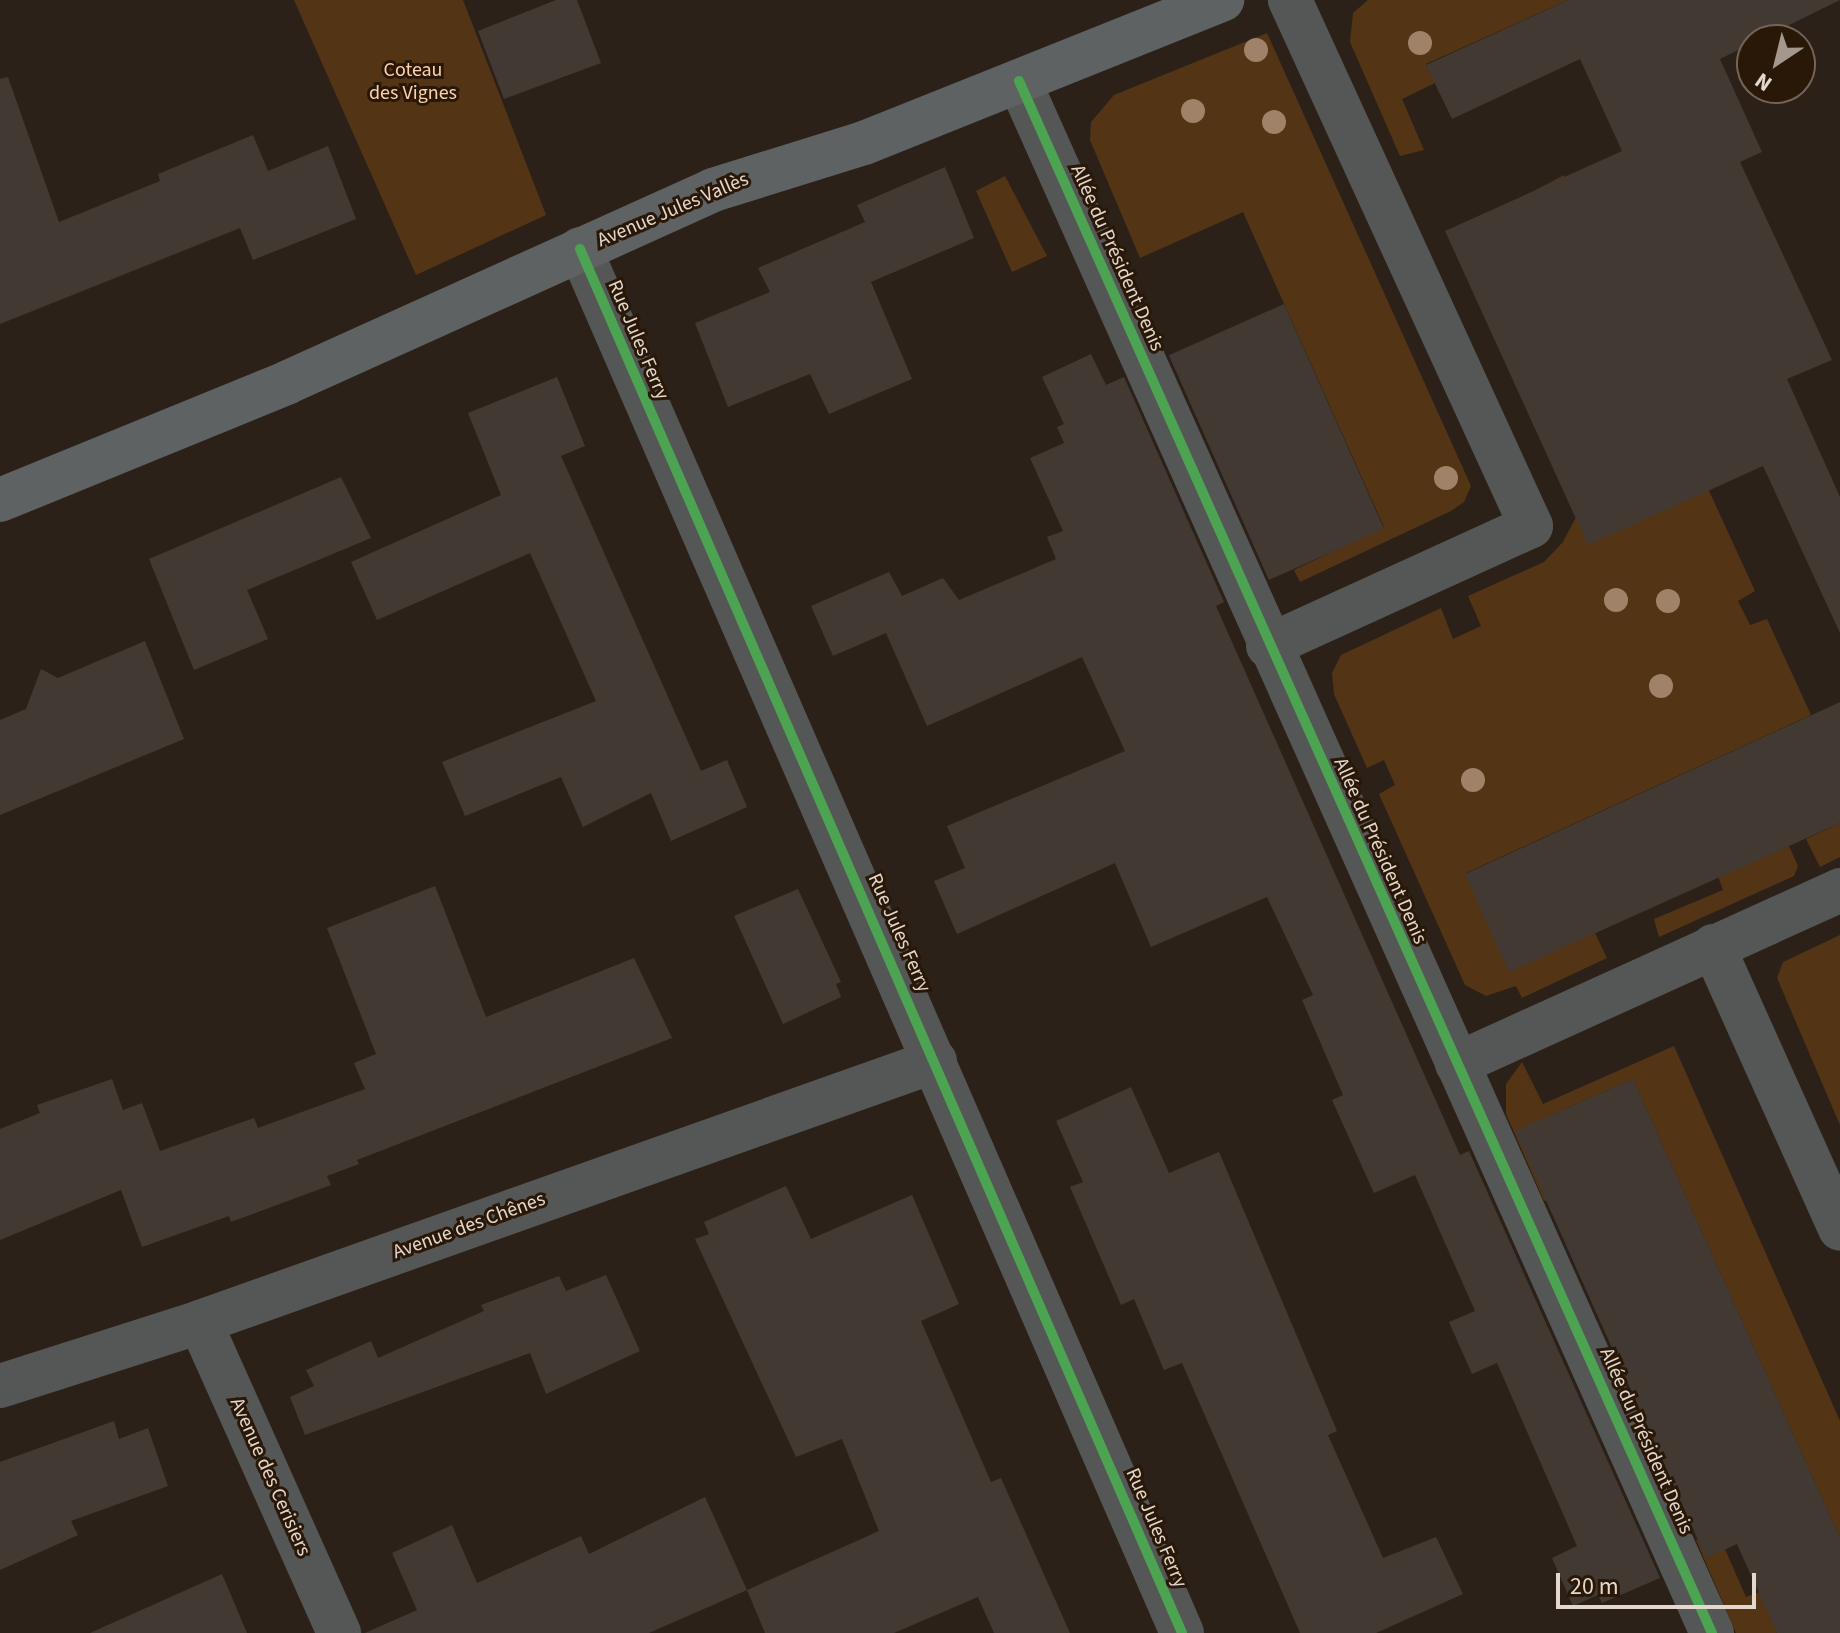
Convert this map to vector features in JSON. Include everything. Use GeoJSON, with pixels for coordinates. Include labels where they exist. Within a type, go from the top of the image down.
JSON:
{"type":"FeatureCollection","features":[{"type":"Feature","properties":{"kind":"main road","name":"Avenue Jules Vallès"},"geometry":{"type":"LineString","coordinates":[[0,500],[286,383],[713,190],[864,143],[1222,0]]}},
{"type":"Feature","properties":{"kind":"street"},"geometry":{"type":"LineString","coordinates":[[1268,646],[1531,526],[1290,0]]}},
{"type":"Feature","properties":{"kind":"street","name":"Allée du Président Denis"},"geometry":{"type":"LineString","coordinates":[[1019,81],[1268,646],[1712,1633]]}},
{"type":"Feature","properties":{"kind":"street","name":"Rue Jules Ferry"},"geometry":{"type":"LineString","coordinates":[[580,249],[1182,1633]]}},
{"type":"Feature","properties":{"kind":"street"},"geometry":{"type":"LineString","coordinates":[[1457,1064],[1840,890]]}},
{"type":"Feature","properties":{"kind":"street"},"geometry":{"type":"LineString","coordinates":[[1713,946],[1840,1229]]}},
{"type":"Feature","properties":{"kind":"street","name":"Avenue des Chênes"},"geometry":{"type":"LineString","coordinates":[[0,1386],[200,1322],[935,1061]]}},
{"type":"Feature","properties":{"kind":"street","name":"Avenue des Cerisiers"},"geometry":{"type":"LineString","coordinates":[[200,1322],[339,1633]]}},
{"type":"Feature","properties":{"kind":"green space","name":"Coteau des Vignes"},"geometry":{"type":"Polygon","coordinates":[[[294,0],[463,0],[546,215],[416,275],[294,0]]]}},
{"type":"Feature","properties":{"kind":"green space"},"geometry":{"type":"Polygon","coordinates":[[[1368,0],[1568,0],[1426,64],[1435,83],[1402,99],[1424,150],[1400,156],[1350,42],[1353,13],[1368,0]]]}},
{"type":"Feature","properties":{"kind":"green space"},"geometry":{"type":"Polygon","coordinates":[[[1267,33],[1471,486],[1464,502],[1451,511],[1300,582],[1294,570],[1384,527],[1243,212],[1140,258],[1090,140],[1091,122],[1114,95],[1267,33]]]}},
{"type":"Feature","properties":{"kind":"green space"},"geometry":{"type":"Polygon","coordinates":[[[1564,175],[1755,591],[1738,601],[1750,625],[1767,619],[1811,715],[1466,873],[1509,971],[1595,933],[1607,958],[1522,998],[1516,986],[1486,996],[1465,985],[1379,794],[1395,785],[1384,760],[1367,768],[1334,694],[1332,673],[1341,655],[1441,608],[1453,639],[1481,626],[1468,596],[1544,562],[1563,542],[1576,517],[1536,190],[1564,175]]]}},
{"type":"Feature","properties":{"kind":"green space"},"geometry":{"type":"Polygon","coordinates":[[[1005,176],[1047,256],[1012,272],[976,191],[1005,176]]]}},
{"type":"Feature","properties":{"kind":"green space"},"geometry":{"type":"Polygon","coordinates":[[[1840,823],[1840,857],[1820,867],[1806,839],[1840,823]]]}},
{"type":"Feature","properties":{"kind":"green space"},"geometry":{"type":"Polygon","coordinates":[[[1789,846],[1798,866],[1794,876],[1659,937],[1654,919],[1723,890],[1718,876],[1789,846]]]}},
{"type":"Feature","properties":{"kind":"green space"},"geometry":{"type":"Polygon","coordinates":[[[1840,935],[1840,1125],[1777,978],[1783,962],[1840,935]]]}},
{"type":"Feature","properties":{"kind":"green space"},"geometry":{"type":"Polygon","coordinates":[[[1674,1046],[1840,1421],[1840,1538],[1633,1079],[1549,1116],[1579,1187],[1544,1201],[1506,1114],[1506,1084],[1522,1062],[1543,1104],[1674,1046]]]}},
{"type":"Feature","properties":{"kind":"green space"},"geometry":{"type":"Polygon","coordinates":[[[1717,1531],[1746,1597],[1759,1592],[1777,1633],[1736,1633],[1696,1540],[1717,1531]]]}},
{"type":"Feature","properties":{"kind":"building"},"geometry":{"type":"Polygon","coordinates":[[[556,0],[577,0],[601,63],[504,99],[478,31],[556,0]]]}},
{"type":"Feature","properties":{"kind":"building"},"geometry":{"type":"Polygon","coordinates":[[[1568,0],[1840,0],[1791,24],[1736,24],[1736,51],[1720,59],[1736,94],[1736,104],[1740,104],[1762,152],[1740,162],[1832,360],[1787,379],[1840,497],[1840,633],[1763,466],[1588,545],[1445,231],[1622,151],[1580,59],[1452,119],[1426,65],[1568,0]]]}},
{"type":"Feature","properties":{"kind":"building"},"geometry":{"type":"Polygon","coordinates":[[[8,77],[59,222],[160,181],[158,174],[253,135],[268,171],[328,146],[356,219],[253,260],[240,228],[0,324],[0,79],[8,77]]]}},
{"type":"Feature","properties":{"kind":"building"},"geometry":{"type":"Polygon","coordinates":[[[945,167],[974,238],[871,282],[912,379],[829,414],[810,374],[728,407],[695,323],[770,292],[758,268],[865,222],[857,205],[945,167]]]}},
{"type":"Feature","properties":{"kind":"building"},"geometry":{"type":"Polygon","coordinates":[[[1284,304],[1384,529],[1269,580],[1169,355],[1284,304]]]}},
{"type":"Feature","properties":{"kind":"building"},"geometry":{"type":"Polygon","coordinates":[[[1091,354],[1106,385],[1124,377],[1224,602],[1216,606],[1460,1155],[1469,1151],[1660,1578],[1602,1603],[1598,1595],[1573,1606],[1552,1558],[1577,1546],[1497,1363],[1472,1374],[1449,1322],[1475,1311],[1415,1175],[1374,1193],[1332,1100],[1343,1095],[1302,1000],[1313,995],[1267,897],[1151,947],[1115,863],[957,934],[934,881],[965,868],[947,826],[1125,751],[1082,657],[927,726],[886,633],[833,656],[811,606],[889,572],[902,596],[943,578],[959,600],[1056,559],[1047,537],[1063,531],[1030,458],[1064,443],[1057,427],[1064,424],[1042,377],[1091,354]]]}},
{"type":"Feature","properties":{"kind":"building"},"geometry":{"type":"Polygon","coordinates":[[[557,377],[585,446],[561,456],[701,771],[727,760],[747,807],[671,841],[651,793],[583,827],[561,777],[465,816],[442,762],[596,701],[530,553],[377,620],[351,562],[501,495],[468,413],[557,377]]]}},
{"type":"Feature","properties":{"kind":"building"},"geometry":{"type":"Polygon","coordinates":[[[341,477],[371,538],[247,590],[268,639],[194,670],[149,559],[341,477]]]}},
{"type":"Feature","properties":{"kind":"building"},"geometry":{"type":"Polygon","coordinates":[[[145,641],[184,739],[0,815],[0,720],[26,709],[41,669],[58,678],[145,641]]]}},
{"type":"Feature","properties":{"kind":"building"},"geometry":{"type":"Polygon","coordinates":[[[1840,702],[1840,823],[1509,972],[1465,874],[1840,702]]]}},
{"type":"Feature","properties":{"kind":"building"},"geometry":{"type":"Polygon","coordinates":[[[435,886],[486,1017],[634,958],[672,1038],[357,1160],[359,1164],[327,1176],[331,1185],[231,1222],[229,1216],[142,1247],[121,1190],[0,1240],[0,1129],[40,1113],[37,1105],[112,1079],[123,1110],[142,1103],[160,1151],[254,1118],[258,1128],[365,1089],[354,1063],[376,1054],[327,928],[435,886]]]}},
{"type":"Feature","properties":{"kind":"building"},"geometry":{"type":"Polygon","coordinates":[[[798,889],[841,982],[836,984],[841,997],[783,1024],[734,916],[798,889]]]}},
{"type":"Feature","properties":{"kind":"building"},"geometry":{"type":"Polygon","coordinates":[[[1633,1079],[1840,1538],[1840,1633],[1777,1633],[1737,1544],[1706,1558],[1515,1131],[1633,1079]]]}},
{"type":"Feature","properties":{"kind":"building"},"geometry":{"type":"Polygon","coordinates":[[[1131,1087],[1169,1173],[1219,1152],[1337,1431],[1328,1435],[1383,1558],[1436,1537],[1463,1594],[1376,1633],[1300,1633],[1182,1363],[1164,1370],[1134,1299],[1121,1305],[1070,1187],[1083,1182],[1056,1121],[1131,1087]]]}},
{"type":"Feature","properties":{"kind":"building"},"geometry":{"type":"Polygon","coordinates":[[[786,1186],[811,1239],[912,1195],[959,1304],[921,1321],[991,1482],[1001,1478],[1070,1633],[994,1633],[978,1597],[894,1633],[765,1633],[747,1590],[879,1531],[842,1439],[796,1457],[695,1239],[709,1234],[704,1222],[786,1186]]]}},
{"type":"Feature","properties":{"kind":"building"},"geometry":{"type":"Polygon","coordinates":[[[606,1275],[640,1351],[546,1394],[530,1353],[305,1435],[290,1397],[314,1386],[306,1370],[371,1341],[378,1358],[484,1311],[481,1305],[559,1276],[566,1291],[606,1275]]]}},
{"type":"Feature","properties":{"kind":"building"},"geometry":{"type":"Polygon","coordinates":[[[114,1421],[119,1439],[148,1428],[168,1486],[71,1521],[78,1535],[0,1570],[0,1462],[114,1421]]]}},
{"type":"Feature","properties":{"kind":"building"},"geometry":{"type":"Polygon","coordinates":[[[705,1497],[747,1590],[649,1633],[365,1633],[417,1610],[392,1553],[452,1525],[477,1583],[581,1536],[589,1554],[705,1497]]]}},
{"type":"Feature","properties":{"kind":"building"},"geometry":{"type":"Polygon","coordinates":[[[222,1574],[247,1633],[90,1633],[222,1574]]]}},
{"type":"Feature","properties":{"kind":"cycle path"},"geometry":{"type":"LineString","coordinates":[[1019,81],[1712,1633]]}},
{"type":"Feature","properties":{"kind":"cycle path"},"geometry":{"type":"LineString","coordinates":[[580,249],[1182,1633]]}}]}
